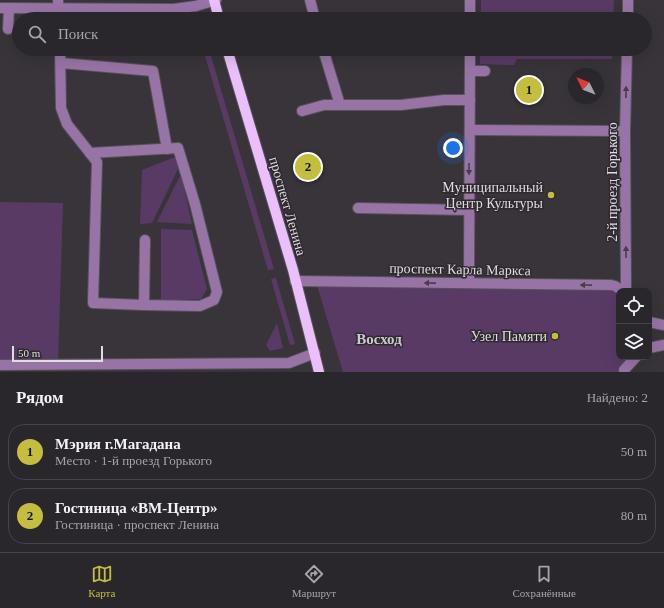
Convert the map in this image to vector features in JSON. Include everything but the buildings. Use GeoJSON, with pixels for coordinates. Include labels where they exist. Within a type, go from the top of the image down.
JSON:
{"type":"FeatureCollection","features":[{"type":"Feature","properties":{"kind":"main road"},"geometry":{"type":"LineString","coordinates":[[214,0],[217,12]]}},
{"type":"Feature","properties":{"kind":"main road","name":"проспект Ленина"},"geometry":{"type":"LineString","coordinates":[[229,56],[295,281],[319,372]]}},
{"type":"Feature","properties":{"kind":"street"},"geometry":{"type":"LineString","coordinates":[[8,29],[4,8],[174,9],[188,8],[214,0]]}},
{"type":"Feature","properties":{"kind":"street"},"geometry":{"type":"LineString","coordinates":[[310,0],[313,12]]}},
{"type":"Feature","properties":{"kind":"street"},"geometry":{"type":"LineString","coordinates":[[470,0],[470,12]]}},
{"type":"Feature","properties":{"kind":"street"},"geometry":{"type":"LineString","coordinates":[[628,0],[628,12]]}},
{"type":"Feature","properties":{"kind":"street"},"geometry":{"type":"LineString","coordinates":[[60,56],[61,108],[67,124],[97,162],[93,303],[144,306],[200,306],[214,300],[217,292],[195,204],[178,148],[90,153]]}},
{"type":"Feature","properties":{"kind":"street"},"geometry":{"type":"LineString","coordinates":[[325,56],[340,105]]}},
{"type":"Feature","properties":{"kind":"street"},"geometry":{"type":"LineString","coordinates":[[469,283],[470,56]]}},
{"type":"Feature","properties":{"kind":"street","name":"2-й проезд Горького"},"geometry":{"type":"LineString","coordinates":[[626,288],[625,131],[627,56]]}},
{"type":"Feature","properties":{"kind":"street"},"geometry":{"type":"LineString","coordinates":[[60,62],[153,71],[167,149]]}},
{"type":"Feature","properties":{"kind":"street"},"geometry":{"type":"LineString","coordinates":[[470,71],[485,71]]}},
{"type":"Feature","properties":{"kind":"street"},"geometry":{"type":"LineString","coordinates":[[302,111],[324,105],[401,106],[444,100],[470,100]]}},
{"type":"Feature","properties":{"kind":"street"},"geometry":{"type":"LineString","coordinates":[[470,130],[625,131]]}},
{"type":"Feature","properties":{"kind":"street"},"geometry":{"type":"LineString","coordinates":[[358,208],[469,210]]}},
{"type":"Feature","properties":{"kind":"street"},"geometry":{"type":"LineString","coordinates":[[144,306],[145,240]]}},
{"type":"Feature","properties":{"kind":"street","name":"проспект Карла Маркса"},"geometry":{"type":"LineString","coordinates":[[295,281],[611,285],[618,288]]}},
{"type":"Feature","properties":{"kind":"street"},"geometry":{"type":"LineString","coordinates":[[652,323],[664,325]]}},
{"type":"Feature","properties":{"kind":"street"},"geometry":{"type":"LineString","coordinates":[[652,347],[664,345]]}},
{"type":"Feature","properties":{"kind":"street"},"geometry":{"type":"LineString","coordinates":[[0,365],[289,363],[315,353]]}},
{"type":"Feature","properties":{"kind":"street"},"geometry":{"type":"LineString","coordinates":[[623,371],[625,360]]}},
{"type":"Feature","properties":{"kind":"street"},"geometry":{"type":"LineString","coordinates":[[623,371],[633,360]]}},
{"type":"Feature","properties":{"kind":"shaded area"},"geometry":{"type":"Polygon","coordinates":[[[481,0],[614,0],[613,12],[481,12],[481,0]]]}},
{"type":"Feature","properties":{"kind":"shaded area"},"geometry":{"type":"Polygon","coordinates":[[[205,56],[211,56],[274,269],[268,270],[205,56]]]}},
{"type":"Feature","properties":{"kind":"shaded area"},"geometry":{"type":"Polygon","coordinates":[[[480,56],[612,56],[612,59],[517,59],[514,65],[480,64],[480,56]]]}},
{"type":"Feature","properties":{"kind":"shaded area"},"geometry":{"type":"Polygon","coordinates":[[[175,157],[178,169],[152,223],[140,224],[142,170],[175,157]]]}},
{"type":"Feature","properties":{"kind":"shaded area"},"geometry":{"type":"Polygon","coordinates":[[[181,174],[192,224],[157,222],[181,174]]]}},
{"type":"Feature","properties":{"kind":"shaded area"},"geometry":{"type":"Polygon","coordinates":[[[0,202],[63,203],[58,365],[0,365],[0,202]]]}},
{"type":"Feature","properties":{"kind":"shaded area"},"geometry":{"type":"Polygon","coordinates":[[[161,229],[192,230],[207,289],[201,299],[161,301],[161,229]]]}},
{"type":"Feature","properties":{"kind":"shaded area"},"geometry":{"type":"Polygon","coordinates":[[[276,278],[295,344],[290,345],[271,279],[276,278]]]}},
{"type":"Feature","properties":{"kind":"shaded area"},"geometry":{"type":"Polygon","coordinates":[[[316,282],[601,285],[616,290],[616,360],[626,360],[621,372],[343,372],[316,282]]]}},
{"type":"Feature","properties":{"kind":"shaded area"},"geometry":{"type":"Polygon","coordinates":[[[277,323],[283,348],[270,351],[266,345],[277,323]]]}},
{"type":"Feature","properties":{"kind":"place","name":"Мэрия г.Магадана"},"geometry":{"type":"Point","coordinates":[529,90]}},
{"type":"Feature","properties":{"kind":"place","name":"Гостиница «ВМ-Центр»"},"geometry":{"type":"Point","coordinates":[308,167]}},
{"type":"Feature","properties":{"kind":"place","name":"Муниципальный Центр Культуры"},"geometry":{"type":"Point","coordinates":[551,195]}},
{"type":"Feature","properties":{"kind":"place","name":"Узел Памяти"},"geometry":{"type":"Point","coordinates":[555,336]}},
{"type":"Feature","properties":{"kind":"district","name":"Восход"},"geometry":{"type":"Point","coordinates":[379,339]}}]}
